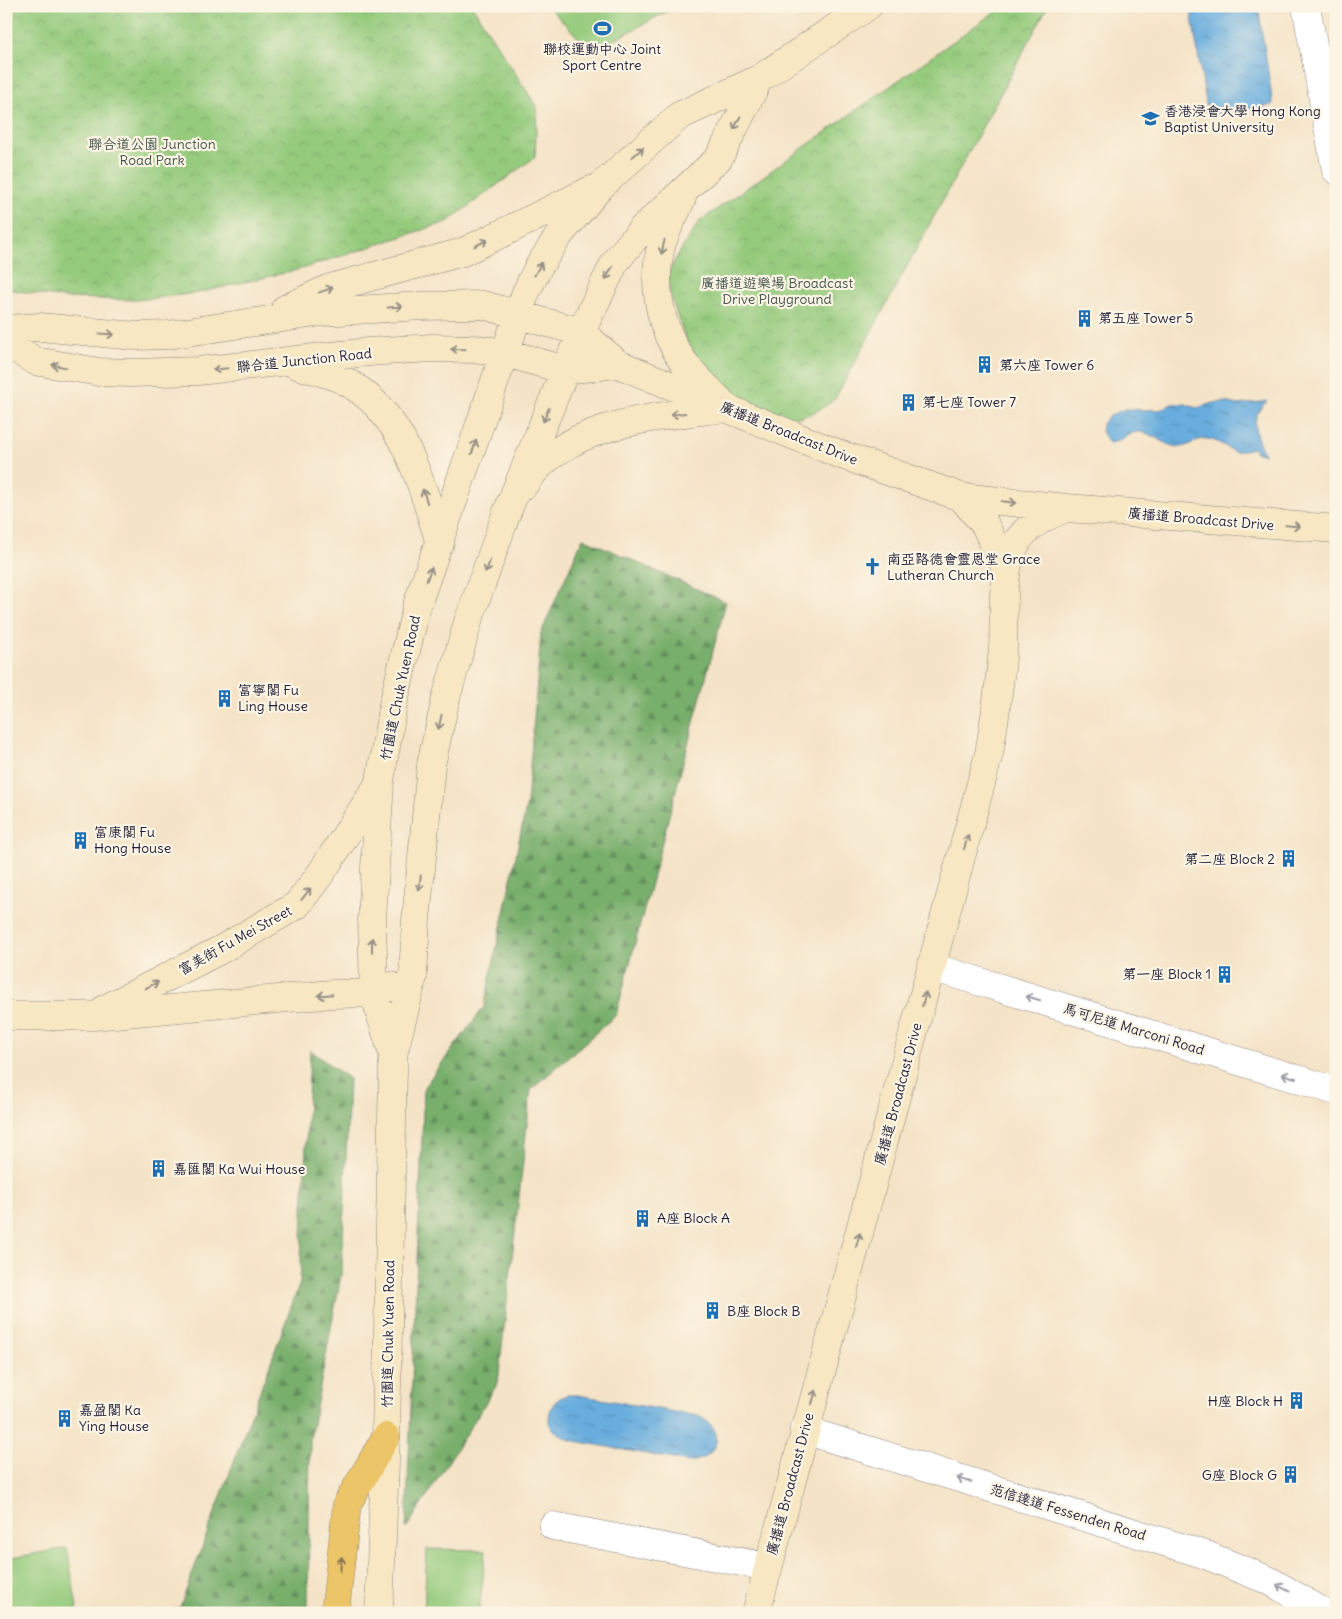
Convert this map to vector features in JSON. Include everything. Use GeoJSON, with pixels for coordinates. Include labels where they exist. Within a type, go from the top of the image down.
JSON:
{"type":"FeatureCollection","features":[{"type":"Feature","properties":{"kind":"highway"},"geometry":{"type":"LineString","coordinates":[[336,1613],[347,1504],[386,1437]]}},
{"type":"Feature","properties":{"kind":"main road"},"geometry":{"type":"LineString","coordinates":[[512,334],[538,266],[560,234],[602,185],[679,116],[759,79],[868,6]]}},
{"type":"Feature","properties":{"kind":"main road"},"geometry":{"type":"LineString","coordinates":[[565,370],[580,332],[615,262],[643,228],[719,158],[759,79]]}},
{"type":"Feature","properties":{"kind":"main road"},"geometry":{"type":"LineString","coordinates":[[266,319],[330,288],[463,252],[602,185]]}},
{"type":"Feature","properties":{"kind":"main road"},"geometry":{"type":"LineString","coordinates":[[688,186],[663,241],[658,274],[660,312],[669,336],[683,361],[726,408]]}},
{"type":"Feature","properties":{"kind":"main road","name":"聯合道 Junction Road"},"geometry":{"type":"LineString","coordinates":[[6,329],[40,327],[135,336],[168,335],[322,312],[461,304],[483,305],[512,334],[565,370]]}},
{"type":"Feature","properties":{"kind":"main road","name":"聯合道 Junction Road"},"geometry":{"type":"LineString","coordinates":[[6,343],[35,360],[99,372],[168,373],[368,352],[432,348],[473,349],[512,334],[580,332]]}},
{"type":"Feature","properties":{"kind":"main road","name":"廣播道 Broadcast Drive"},"geometry":{"type":"LineString","coordinates":[[580,332],[618,364],[839,454],[960,497],[1067,508],[1336,529]]}},
{"type":"Feature","properties":{"kind":"main road","name":"竹園道 Chuk Yuen Road"},"geometry":{"type":"LineString","coordinates":[[393,1056],[374,993],[372,920],[380,781],[393,706],[417,605],[512,334]]}},
{"type":"Feature","properties":{"kind":"main road"},"geometry":{"type":"LineString","coordinates":[[286,362],[335,376],[356,387],[388,418],[415,466],[440,543]]}},
{"type":"Feature","properties":{"kind":"main road","name":"廣播道 Broadcast Drive"},"geometry":{"type":"LineString","coordinates":[[565,370],[618,364]]}},
{"type":"Feature","properties":{"kind":"main road","name":"竹園道 Chuk Yuen Road"},"geometry":{"type":"LineString","coordinates":[[379,1613],[386,1437],[393,1056],[413,977],[416,920],[431,765],[446,698],[468,622],[507,512],[565,370]]}},
{"type":"Feature","properties":{"kind":"main road"},"geometry":{"type":"LineString","coordinates":[[507,512],[529,478],[552,455],[578,440],[611,428],[649,418],[726,408]]}},
{"type":"Feature","properties":{"kind":"main road","name":"廣播道 Broadcast Drive"},"geometry":{"type":"LineString","coordinates":[[960,497],[985,525],[1006,568]]}},
{"type":"Feature","properties":{"kind":"main road","name":"廣播道 Broadcast Drive"},"geometry":{"type":"LineString","coordinates":[[756,1613],[804,1430],[989,754],[997,711],[1003,646],[1006,568],[1017,542],[1037,520],[1067,508]]}},
{"type":"Feature","properties":{"kind":"main road","name":"富美街 Fu Mei Street"},"geometry":{"type":"LineString","coordinates":[[93,1016],[222,949],[297,905],[319,876],[380,781]]}},
{"type":"Feature","properties":{"kind":"main road","name":"富美街 Fu Mei Street"},"geometry":{"type":"LineString","coordinates":[[6,1016],[93,1016],[332,994],[374,993],[413,977]]}},
{"type":"Feature","properties":{"kind":"street"},"geometry":{"type":"LineString","coordinates":[[1306,6],[1336,170]]}},
{"type":"Feature","properties":{"kind":"street","name":"馬可尼道 Marconi Road"},"geometry":{"type":"LineString","coordinates":[[932,967],[1336,1091]]}},
{"type":"Feature","properties":{"kind":"street","name":"范信達道 Fessenden Road"},"geometry":{"type":"LineString","coordinates":[[804,1430],[1206,1555],[1270,1581],[1325,1613]]}},
{"type":"Feature","properties":{"kind":"street"},"geometry":{"type":"LineString","coordinates":[[553,1526],[768,1567]]}},
{"type":"Feature","properties":{"kind":"green space","name":"聯合道公園 Junction Road Park"},"geometry":{"type":"Polygon","coordinates":[[[6,6],[472,6],[537,107],[535,157],[447,222],[301,269],[198,293],[138,300],[64,298],[6,289],[6,6]]]}},
{"type":"Feature","properties":{"kind":"green space","name":"聯校運動中心 Joint Sport Centre"},"geometry":{"type":"Polygon","coordinates":[[[548,6],[677,6],[592,52],[548,6]]]}},
{"type":"Feature","properties":{"kind":"green space","name":"廣播道遊樂場 Broadcast Drive Playground"},"geometry":{"type":"Polygon","coordinates":[[[1003,6],[1048,6],[835,399],[819,410],[806,415],[787,417],[763,409],[726,387],[706,369],[691,349],[680,325],[668,284],[668,275],[673,263],[699,222],[1003,6]]]}},
{"type":"Feature","properties":{"kind":"green space"},"geometry":{"type":"Polygon","coordinates":[[[583,538],[726,602],[616,1015],[531,1090],[498,1383],[406,1529],[424,1087],[484,1007],[527,803],[541,633],[583,538]]]}},
{"type":"Feature","properties":{"kind":"green space"},"geometry":{"type":"Polygon","coordinates":[[[310,1050],[349,1079],[342,1270],[310,1440],[308,1613],[165,1613],[180,1607],[300,1283],[310,1050]]]}},
{"type":"Feature","properties":{"kind":"green space"},"geometry":{"type":"Polygon","coordinates":[[[67,1548],[78,1613],[6,1613],[6,1559],[67,1548]]]}},
{"type":"Feature","properties":{"kind":"green space"},"geometry":{"type":"Polygon","coordinates":[[[427,1549],[486,1550],[479,1613],[424,1613],[427,1549]]]}},
{"type":"Feature","properties":{"kind":"water"},"geometry":{"type":"Polygon","coordinates":[[[1220,6],[1258,6],[1273,105],[1208,115],[1191,11],[1220,6]]]}},
{"type":"Feature","properties":{"kind":"water"},"geometry":{"type":"Polygon","coordinates":[[[1268,401],[1258,412],[1255,426],[1258,440],[1265,454],[1257,453],[1253,448],[1235,452],[1215,441],[1206,439],[1177,447],[1142,432],[1133,433],[1109,443],[1101,431],[1103,422],[1111,415],[1125,409],[1160,410],[1172,404],[1185,404],[1197,408],[1213,403],[1224,402],[1238,405],[1268,401]]]}},
{"type":"Feature","properties":{"kind":"water"},"geometry":{"type":"Polygon","coordinates":[[[567,1395],[578,1395],[698,1416],[713,1428],[716,1442],[708,1455],[690,1462],[570,1440],[554,1431],[549,1423],[553,1405],[558,1399],[567,1395]]]}},
{"type":"Feature","properties":{"kind":"place","name":"聯校運動中心 Joint Sport Centre"},"geometry":{"type":"Point","coordinates":[602,29]}},
{"type":"Feature","properties":{"kind":"place","name":"香港浸會大學 Hong Kong Baptist University"},"geometry":{"type":"Point","coordinates":[1150,119]}},
{"type":"Feature","properties":{"kind":"place","name":"第五座 Tower 5"},"geometry":{"type":"Point","coordinates":[1084,318]}},
{"type":"Feature","properties":{"kind":"place","name":"第六座 Tower 6"},"geometry":{"type":"Point","coordinates":[985,365]}},
{"type":"Feature","properties":{"kind":"place","name":"第七座 Tower 7"},"geometry":{"type":"Point","coordinates":[908,402]}},
{"type":"Feature","properties":{"kind":"place","name":"南亞路德會靈恩堂 Grace Lutheran Church"},"geometry":{"type":"Point","coordinates":[873,567]}},
{"type":"Feature","properties":{"kind":"place","name":"富寧閣 Fu Ling House"},"geometry":{"type":"Point","coordinates":[224,698]}},
{"type":"Feature","properties":{"kind":"place","name":"富康閣 Fu Hong House"},"geometry":{"type":"Point","coordinates":[80,840]}},
{"type":"Feature","properties":{"kind":"place","name":"第二座 Block 2"},"geometry":{"type":"Point","coordinates":[1289,859]}},
{"type":"Feature","properties":{"kind":"place","name":"第一座 Block 1"},"geometry":{"type":"Point","coordinates":[1225,974]}},
{"type":"Feature","properties":{"kind":"place","name":"嘉匯閣 Ka Wui House"},"geometry":{"type":"Point","coordinates":[159,1169]}},
{"type":"Feature","properties":{"kind":"place","name":"A座 Block A"},"geometry":{"type":"Point","coordinates":[643,1218]}},
{"type":"Feature","properties":{"kind":"place","name":"B座 Block B"},"geometry":{"type":"Point","coordinates":[713,1311]}},
{"type":"Feature","properties":{"kind":"place","name":"H座 Block H"},"geometry":{"type":"Point","coordinates":[1297,1401]}},
{"type":"Feature","properties":{"kind":"place","name":"嘉盈閣 Ka Ying House"},"geometry":{"type":"Point","coordinates":[65,1418]}},
{"type":"Feature","properties":{"kind":"place","name":"G座 Block G"},"geometry":{"type":"Point","coordinates":[1291,1475]}}]}
